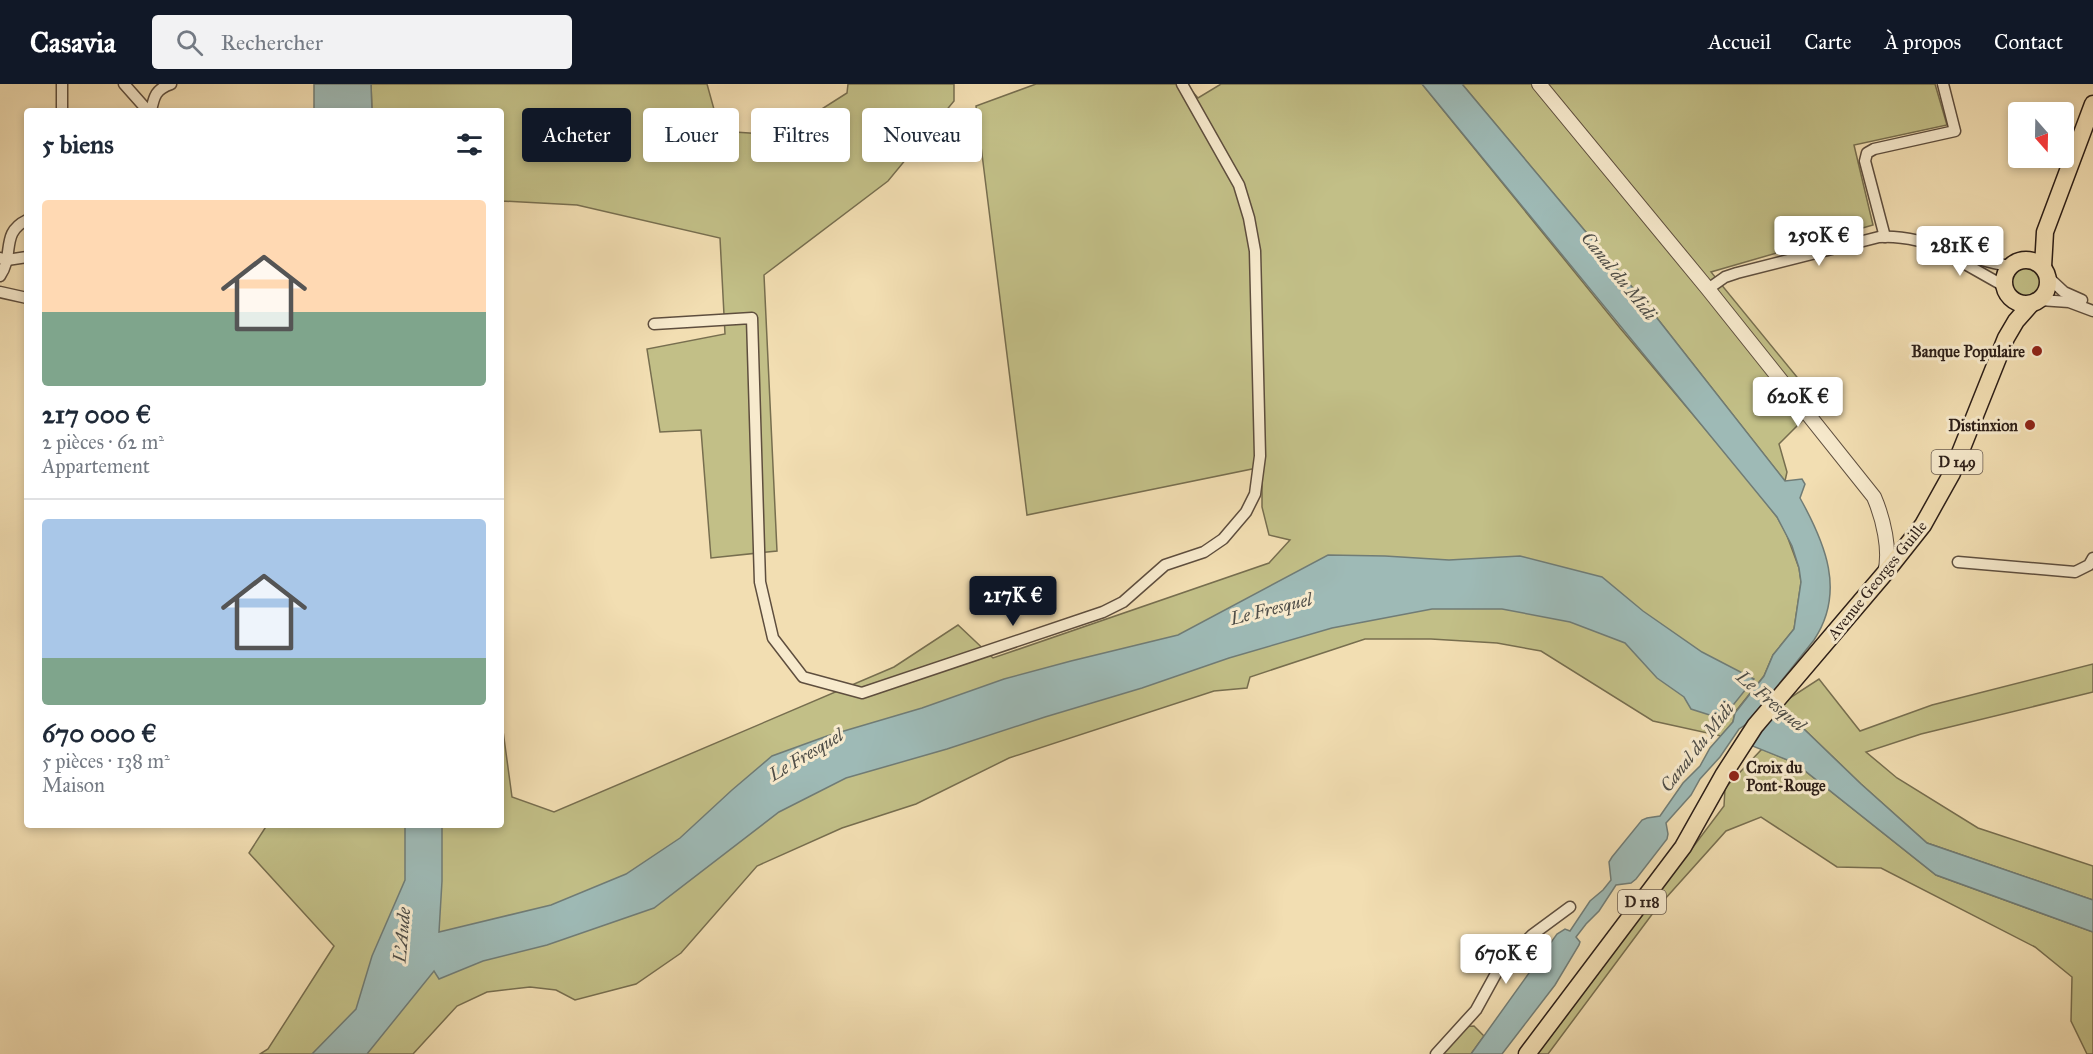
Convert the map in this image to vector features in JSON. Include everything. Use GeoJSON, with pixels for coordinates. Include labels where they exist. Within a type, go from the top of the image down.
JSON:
{"type":"FeatureCollection","features":[{"type":"Feature","properties":{"kind":"main road"},"geometry":{"type":"LineString","coordinates":[[2045,232],[2048,286],[2035,302],[2016,302],[2007,291],[2004,279],[2045,232],[2093,104]]}},
{"type":"Feature","properties":{"kind":"main road"},"geometry":{"type":"LineString","coordinates":[[2018,263],[2031,260],[2046,272]]}},
{"type":"Feature","properties":{"kind":"main road","name":"Avenue Georges Guille"},"geometry":{"type":"LineString","coordinates":[[2006,338],[2007,291]]}},
{"type":"Feature","properties":{"kind":"main road","name":"Avenue Georges Guille"},"geometry":{"type":"LineString","coordinates":[[1527,1054],[1683,847],[1744,742],[1923,525],[1952,473],[2006,338],[2016,321],[2035,302]]}},
{"type":"Feature","properties":{"kind":"street"},"geometry":{"type":"LineString","coordinates":[[62,84],[62,108]]}},
{"type":"Feature","properties":{"kind":"street"},"geometry":{"type":"LineString","coordinates":[[124,84],[147,108]]}},
{"type":"Feature","properties":{"kind":"street"},"geometry":{"type":"LineString","coordinates":[[151,108],[155,93],[171,84]]}},
{"type":"Feature","properties":{"kind":"street"},"geometry":{"type":"LineString","coordinates":[[654,324],[752,318],[760,582],[774,638],[803,677],[862,693],[1103,612],[1123,602],[1165,566],[1204,552],[1223,540],[1246,512],[1255,494],[1260,456],[1255,251],[1249,218],[1239,185],[1182,84]]}},
{"type":"Feature","properties":{"kind":"street"},"geometry":{"type":"LineString","coordinates":[[1539,84],[1708,289],[1874,497],[1883,518],[1887,562],[1885,573]]}},
{"type":"Feature","properties":{"kind":"street"},"geometry":{"type":"LineString","coordinates":[[1885,237],[1865,161],[1867,153],[1874,149],[1955,131],[1943,84]]}},
{"type":"Feature","properties":{"kind":"street"},"geometry":{"type":"LineString","coordinates":[[0,276],[9,237],[15,225],[24,221]]}},
{"type":"Feature","properties":{"kind":"street"},"geometry":{"type":"LineString","coordinates":[[1708,289],[1725,277],[1737,273],[1885,237],[1900,236],[1993,264],[2018,263]]}},
{"type":"Feature","properties":{"kind":"street"},"geometry":{"type":"LineString","coordinates":[[1929,244],[2007,291]]}},
{"type":"Feature","properties":{"kind":"street"},"geometry":{"type":"LineString","coordinates":[[4,259],[24,257]]}},
{"type":"Feature","properties":{"kind":"street"},"geometry":{"type":"LineString","coordinates":[[2046,272],[2064,292],[2093,305]]}},
{"type":"Feature","properties":{"kind":"street"},"geometry":{"type":"LineString","coordinates":[[0,292],[24,297]]}},
{"type":"Feature","properties":{"kind":"street"},"geometry":{"type":"LineString","coordinates":[[2035,302],[2069,302],[2093,311]]}},
{"type":"Feature","properties":{"kind":"street"},"geometry":{"type":"LineString","coordinates":[[1958,562],[2075,572],[2089,565],[2093,558]]}},
{"type":"Feature","properties":{"kind":"street"},"geometry":{"type":"LineString","coordinates":[[1437,1054],[1476,1010],[1498,970],[1532,935],[1570,907]]}},
{"type":"Feature","properties":{"kind":"shaded area"},"geometry":{"type":"Polygon","coordinates":[[[371,84],[707,84],[714,108],[643,108],[643,162],[739,162],[739,132],[751,133],[751,162],[850,162],[850,108],[823,108],[847,93],[848,84],[954,84],[954,101],[948,108],[862,108],[862,162],[904,162],[888,181],[764,275],[777,551],[711,558],[701,430],[660,432],[647,349],[725,334],[720,238],[577,205],[504,201],[504,108],[372,108],[371,84]]]}},
{"type":"Feature","properties":{"kind":"shaded area"},"geometry":{"type":"Polygon","coordinates":[[[1036,84],[1186,84],[1198,98],[1221,84],[1422,84],[1620,328],[1749,481],[1777,517],[1786,533],[1799,568],[1801,582],[1794,629],[1773,655],[1764,676],[1735,712],[1733,722],[1721,736],[1653,721],[1541,651],[1497,643],[1431,639],[1365,639],[1250,677],[1247,688],[1214,691],[1009,758],[916,804],[842,828],[757,866],[681,953],[636,984],[575,1000],[556,990],[530,987],[487,992],[457,1006],[413,1054],[260,1054],[268,1049],[334,946],[249,853],[265,828],[504,828],[504,738],[512,797],[554,812],[894,667],[958,625],[993,658],[1269,563],[1290,540],[1269,535],[1262,507],[1262,467],[1027,515],[982,154],[982,108],[976,108],[976,106],[1036,84]]]}},
{"type":"Feature","properties":{"kind":"shaded area"},"geometry":{"type":"Polygon","coordinates":[[[1462,84],[1935,84],[1947,125],[1854,145],[1873,225],[1711,272],[1819,404],[1779,444],[1787,472],[1785,481],[1642,299],[1462,84]]]}},
{"type":"Feature","properties":{"kind":"shaded area"},"geometry":{"type":"Polygon","coordinates":[[[2026,265],[2038,270],[2043,282],[2038,294],[2026,299],[2014,294],[2009,282],[2014,270],[2026,265]]]}},
{"type":"Feature","properties":{"kind":"shaded area"},"geometry":{"type":"Polygon","coordinates":[[[2093,664],[2093,692],[1921,734],[1866,752],[1897,778],[1978,828],[2093,866],[2093,900],[1927,843],[1861,784],[1779,705],[1819,679],[1860,731],[1932,705],[2093,664]]]}},
{"type":"Feature","properties":{"kind":"shaded area"},"geometry":{"type":"Polygon","coordinates":[[[1762,749],[1795,763],[1936,875],[2093,932],[2093,1054],[2087,1054],[2071,1021],[2072,977],[2035,947],[1881,868],[1837,867],[1761,817],[1726,831],[1656,909],[1548,1054],[1537,1054],[1724,806],[1725,788],[1762,749]]]}},
{"type":"Feature","properties":{"kind":"shaded area"},"geometry":{"type":"Polygon","coordinates":[[[1474,1026],[1484,1036],[1471,1054],[1436,1054],[1461,1027],[1474,1026]]]}},
{"type":"Feature","properties":{"kind":"water"},"geometry":{"type":"Polygon","coordinates":[[[314,84],[371,84],[372,108],[314,108],[314,84]]]}},
{"type":"Feature","properties":{"kind":"water","name":"Canal du Midi"},"geometry":{"type":"Polygon","coordinates":[[[1422,84],[1462,84],[1642,299],[1785,481],[1802,479],[1805,484],[1800,498],[1824,550],[1830,586],[1829,604],[1824,622],[1814,640],[1748,723],[1739,729],[1720,757],[1700,779],[1691,795],[1666,823],[1667,839],[1636,879],[1631,883],[1616,885],[1599,911],[1576,937],[1580,942],[1579,945],[1555,985],[1502,1054],[1471,1054],[1557,934],[1565,929],[1570,931],[1590,901],[1611,880],[1609,862],[1612,857],[1642,820],[1660,816],[1683,783],[1700,766],[1710,748],[1733,722],[1735,713],[1764,676],[1773,655],[1794,629],[1801,582],[1792,546],[1777,517],[1422,84]]]}},
{"type":"Feature","properties":{"kind":"water"},"geometry":{"type":"Polygon","coordinates":[[[1328,555],[1449,560],[1520,556],[1602,577],[1643,611],[1702,652],[1754,679],[1722,719],[1691,709],[1684,697],[1657,678],[1625,643],[1570,622],[1502,609],[1432,609],[1332,628],[1229,658],[1142,688],[947,749],[846,778],[779,812],[654,908],[547,945],[483,961],[439,979],[434,971],[367,1054],[312,1054],[356,1009],[372,956],[405,880],[405,828],[442,828],[439,932],[551,905],[626,874],[680,838],[772,756],[1004,679],[1178,635],[1328,555]]]}},
{"type":"Feature","properties":{"kind":"water"},"geometry":{"type":"Polygon","coordinates":[[[1779,705],[1861,784],[1927,843],[2093,900],[2093,932],[1936,875],[1795,763],[1750,745],[1779,705]]]}},
{"type":"Feature","properties":{"kind":"place","name":"Banque Populaire"},"geometry":{"type":"Point","coordinates":[2037,351]}},
{"type":"Feature","properties":{"kind":"place","name":"Distinxion"},"geometry":{"type":"Point","coordinates":[2030,425]}},
{"type":"Feature","properties":{"kind":"place","name":"Croix du Pont-Rouge"},"geometry":{"type":"Point","coordinates":[1734,776]}},
{"type":"Feature","properties":{"kind":"water label","name":"Le Fresquel"},"geometry":{"type":"Point","coordinates":[1271,609]}},
{"type":"Feature","properties":{"kind":"water label","name":"Le Fresquel"},"geometry":{"type":"Point","coordinates":[1771,701]}},
{"type":"Feature","properties":{"kind":"water label","name":"Le Fresquel"},"geometry":{"type":"Point","coordinates":[806,755]}},
{"type":"Feature","properties":{"kind":"water label","name":"L'Aude"},"geometry":{"type":"Point","coordinates":[402,935]}}]}
